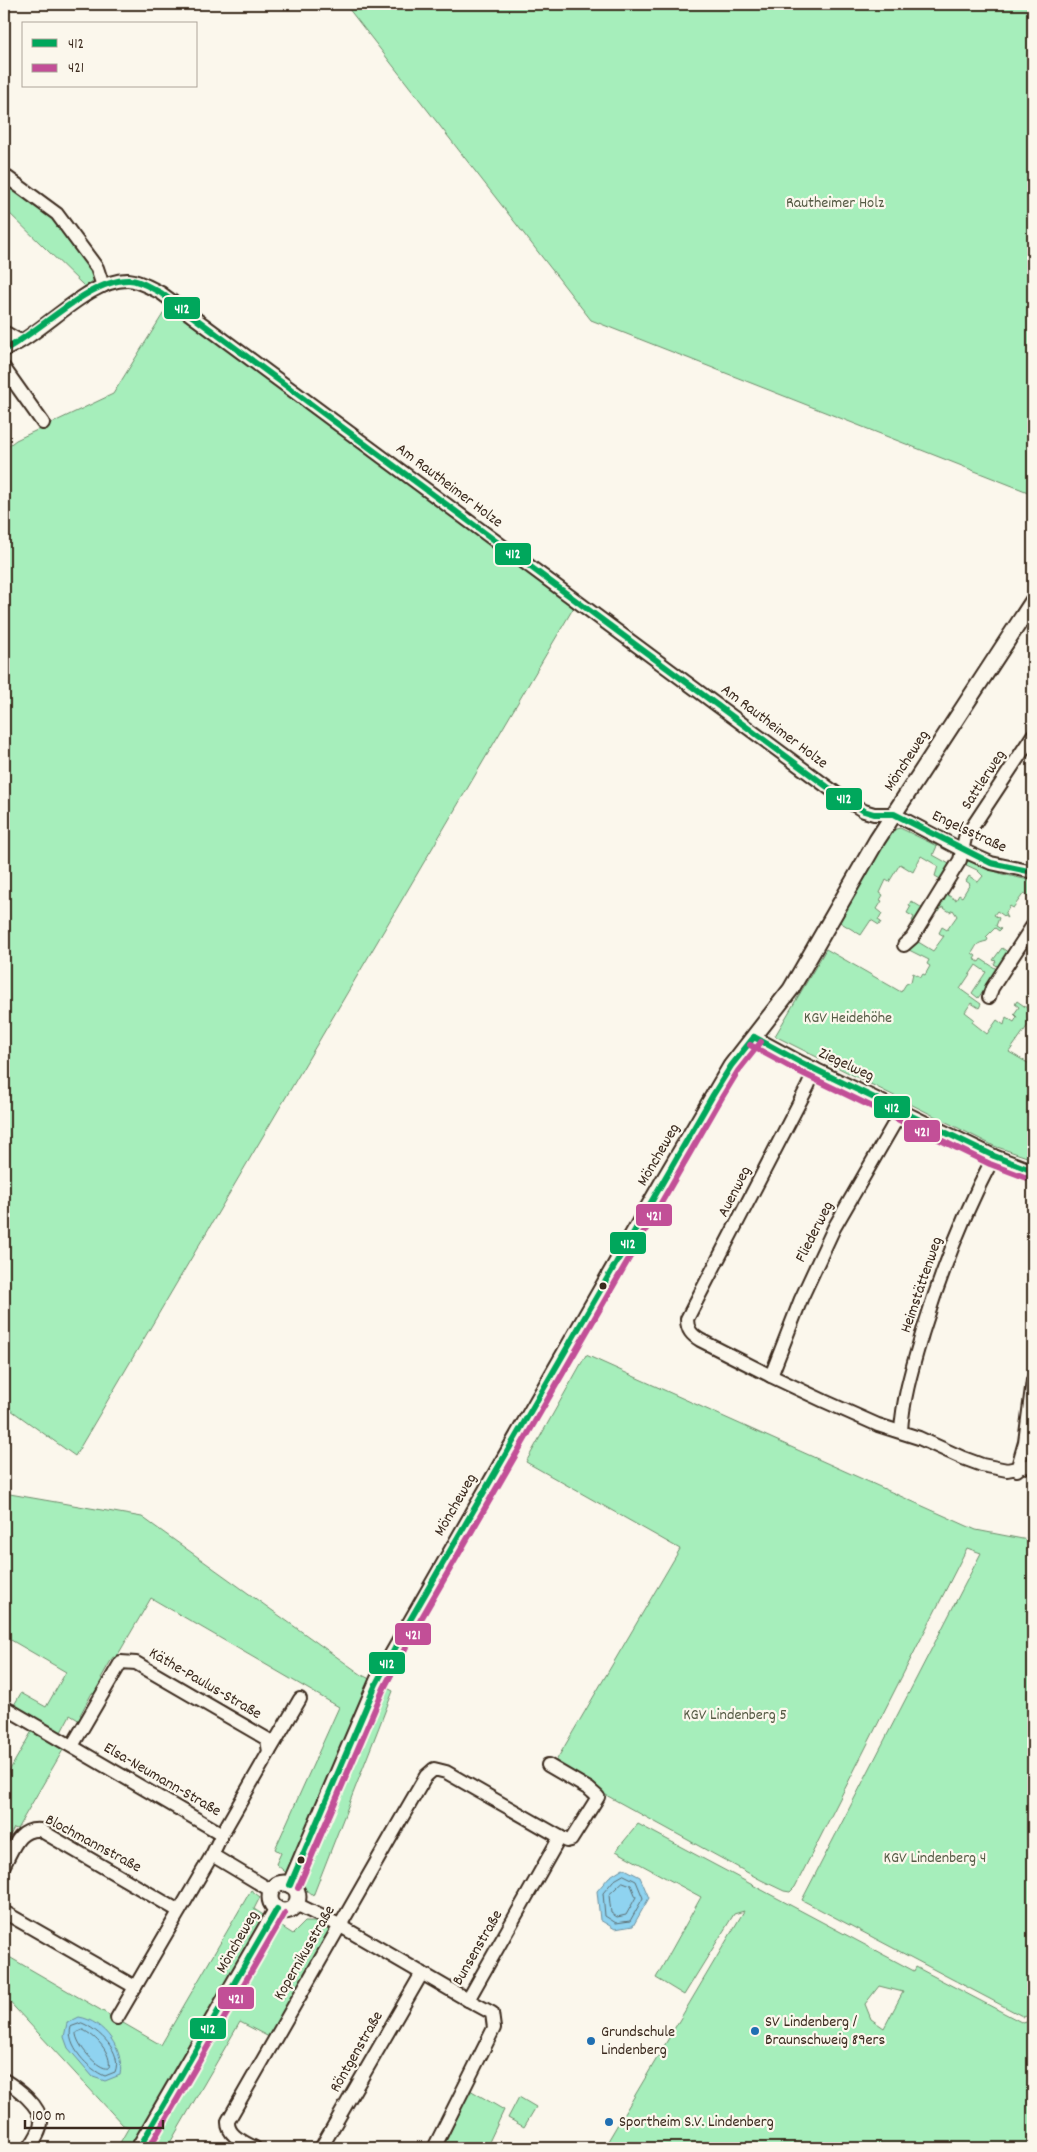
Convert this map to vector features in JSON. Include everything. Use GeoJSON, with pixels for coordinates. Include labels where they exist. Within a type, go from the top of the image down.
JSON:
{"type":"FeatureCollection","features":[{"type":"Feature","properties":{"kind":"main road","name":"Möncheweg"},"geometry":{"type":"LineString","coordinates":[[290,1885],[378,1680],[409,1622],[713,1095],[731,1066],[792,989],[894,814],[1033,601]]}},
{"type":"Feature","properties":{"kind":"main road"},"geometry":{"type":"LineString","coordinates":[[272,1890],[280,1884],[290,1885],[298,1895],[296,1904]]}},
{"type":"Feature","properties":{"kind":"main road","name":"Möncheweg"},"geometry":{"type":"LineString","coordinates":[[272,1890],[271,1901],[277,1909],[288,1911],[296,1904]]}},
{"type":"Feature","properties":{"kind":"main road","name":"Möncheweg"},"geometry":{"type":"LineString","coordinates":[[140,2148],[277,1909]]}},
{"type":"Feature","properties":{"kind":"street"},"geometry":{"type":"LineString","coordinates":[[4,175],[57,214],[97,268],[103,286]]}},
{"type":"Feature","properties":{"kind":"street","name":"Am Rautheimer Holze"},"geometry":{"type":"LineString","coordinates":[[4,350],[33,334],[83,297],[103,286],[128,280],[138,282],[160,293],[841,797],[864,811],[874,814],[894,814]]}},
{"type":"Feature","properties":{"kind":"street"},"geometry":{"type":"LineString","coordinates":[[4,332],[20,341]]}},
{"type":"Feature","properties":{"kind":"street"},"geometry":{"type":"LineString","coordinates":[[4,368],[43,423]]}},
{"type":"Feature","properties":{"kind":"street","name":"Sattlerweg"},"geometry":{"type":"LineString","coordinates":[[904,945],[912,938],[960,860],[965,838],[1033,735]]}},
{"type":"Feature","properties":{"kind":"street","name":"Engelsstraße"},"geometry":{"type":"LineString","coordinates":[[894,814],[962,850],[1008,868],[1033,872]]}},
{"type":"Feature","properties":{"kind":"street"},"geometry":{"type":"LineString","coordinates":[[989,996],[992,988],[1033,925]]}},
{"type":"Feature","properties":{"kind":"street","name":"Ziegelweg"},"geometry":{"type":"LineString","coordinates":[[754,1037],[994,1156],[1033,1171]]}},
{"type":"Feature","properties":{"kind":"street","name":"Auenweg"},"geometry":{"type":"LineString","coordinates":[[770,1376],[700,1340],[689,1330],[687,1319],[808,1086],[815,1068]]}},
{"type":"Feature","properties":{"kind":"street","name":"Fliederweg"},"geometry":{"type":"LineString","coordinates":[[770,1376],[822,1252],[860,1180],[902,1110]]}},
{"type":"Feature","properties":{"kind":"street","name":"Heimstättenweg"},"geometry":{"type":"LineString","coordinates":[[901,1431],[902,1408],[907,1385],[941,1276],[960,1225],[994,1156]]}},
{"type":"Feature","properties":{"kind":"street"},"geometry":{"type":"LineString","coordinates":[[770,1376],[878,1425],[901,1431],[982,1465],[1007,1470],[1017,1470],[1033,1465]]}},
{"type":"Feature","properties":{"kind":"street"},"geometry":{"type":"LineString","coordinates":[[1017,1470],[1025,1442],[1033,1380]]}},
{"type":"Feature","properties":{"kind":"street","name":"Käthe-Paulus-Straße"},"geometry":{"type":"LineString","coordinates":[[72,1746],[121,1662],[136,1663],[267,1739],[269,1752]]}},
{"type":"Feature","properties":{"kind":"street"},"geometry":{"type":"LineString","coordinates":[[222,1834],[300,1699]]}},
{"type":"Feature","properties":{"kind":"street","name":"Elsa-Neumann-Straße"},"geometry":{"type":"LineString","coordinates":[[4,1707],[222,1834],[212,1855]]}},
{"type":"Feature","properties":{"kind":"street"},"geometry":{"type":"LineString","coordinates":[[548,1765],[589,1789],[598,1797],[571,1840],[567,1841],[560,1837]]}},
{"type":"Feature","properties":{"kind":"street","name":"Kopernikusstraße"},"geometry":{"type":"LineString","coordinates":[[255,2148],[229,2130],[228,2121],[426,1776],[434,1769],[446,1772],[560,1837]]}},
{"type":"Feature","properties":{"kind":"street","name":"Blochmannstraße"},"geometry":{"type":"LineString","coordinates":[[4,1865],[21,1834],[30,1829],[40,1830],[179,1911]]}},
{"type":"Feature","properties":{"kind":"street","name":"Bunsenstraße"},"geometry":{"type":"LineString","coordinates":[[434,2148],[494,2028],[492,2013],[468,2000],[560,1837]]}},
{"type":"Feature","properties":{"kind":"street"},"geometry":{"type":"LineString","coordinates":[[117,2018],[212,1855],[272,1890]]}},
{"type":"Feature","properties":{"kind":"street"},"geometry":{"type":"LineString","coordinates":[[296,1904],[339,1925],[468,2000]]}},
{"type":"Feature","properties":{"kind":"street"},"geometry":{"type":"LineString","coordinates":[[4,1912],[135,1987]]}},
{"type":"Feature","properties":{"kind":"street","name":"Röntgenstraße"},"geometry":{"type":"LineString","coordinates":[[320,2148],[422,1973]]}},
{"type":"Feature","properties":{"kind":"street"},"geometry":{"type":"LineString","coordinates":[[4,2080],[22,2094],[39,2116],[40,2127],[30,2148]]}},
{"type":"Feature","properties":{"kind":"green space","name":"Rautheimer Holz"},"geometry":{"type":"Polygon","coordinates":[[[345,4],[1033,4],[1033,494],[591,320],[345,4]]]}},
{"type":"Feature","properties":{"kind":"green space"},"geometry":{"type":"Polygon","coordinates":[[[4,180],[59,222],[93,268],[95,279],[85,287],[4,208],[4,180]]]}},
{"type":"Feature","properties":{"kind":"green space"},"geometry":{"type":"Polygon","coordinates":[[[168,306],[574,607],[75,1456],[4,1405],[4,449],[16,440],[113,394],[168,306]]]}},
{"type":"Feature","properties":{"kind":"green space"},"geometry":{"type":"Polygon","coordinates":[[[900,828],[937,846],[933,855],[951,865],[942,880],[935,876],[938,866],[921,856],[913,872],[900,864],[889,882],[886,880],[880,893],[883,895],[880,900],[882,901],[877,909],[882,913],[878,920],[881,922],[879,925],[871,920],[861,935],[838,921],[892,830],[900,828]]]}},
{"type":"Feature","properties":{"kind":"green space","name":"KGV Heidehöhe"},"geometry":{"type":"Polygon","coordinates":[[[964,859],[1002,874],[1033,881],[1033,899],[1024,893],[1013,908],[1010,906],[1005,914],[1007,918],[997,911],[994,915],[999,918],[996,926],[1001,929],[999,931],[995,928],[986,937],[987,941],[977,945],[972,953],[976,956],[974,959],[979,962],[981,959],[998,970],[978,998],[972,993],[986,972],[976,965],[960,989],[981,1004],[979,1008],[971,1003],[965,1012],[974,1019],[972,1022],[987,1034],[997,1020],[1004,1025],[1006,1017],[1014,1022],[1017,1017],[1014,1014],[1019,1007],[1015,1004],[1017,1001],[1027,1008],[1032,1001],[1026,995],[1033,998],[1033,1018],[1009,1052],[1033,1066],[1033,1159],[994,1146],[775,1036],[826,949],[901,992],[906,984],[911,982],[913,973],[921,977],[923,974],[925,975],[930,966],[927,964],[929,960],[909,950],[915,940],[933,951],[944,936],[939,933],[942,927],[947,930],[957,916],[953,910],[950,912],[942,907],[939,912],[934,909],[946,894],[956,900],[959,895],[962,897],[970,884],[966,881],[969,876],[978,882],[983,876],[977,870],[962,863],[964,859]]]}},
{"type":"Feature","properties":{"kind":"green space"},"geometry":{"type":"Polygon","coordinates":[[[911,901],[924,909],[915,923],[912,921],[914,917],[907,913],[911,906],[909,905],[911,901]]]}},
{"type":"Feature","properties":{"kind":"green space"},"geometry":{"type":"Polygon","coordinates":[[[1002,948],[1009,953],[999,967],[994,964],[996,961],[993,960],[1002,948]]]}},
{"type":"Feature","properties":{"kind":"green space","name":"KGV Lindenberg 5"},"geometry":{"type":"Polygon","coordinates":[[[586,1355],[976,1530],[1033,1541],[1033,2013],[1024,2017],[802,1900],[981,1553],[967,1548],[795,1887],[790,1892],[761,1880],[553,1766],[680,1549],[526,1462],[586,1355]]]}},
{"type":"Feature","properties":{"kind":"green space"},"geometry":{"type":"Polygon","coordinates":[[[4,1493],[142,1517],[362,1675],[393,1691],[313,1896],[276,1864],[281,1853],[275,1849],[339,1707],[151,1598],[116,1658],[113,1657],[101,1678],[104,1680],[95,1695],[92,1693],[80,1715],[83,1717],[80,1721],[70,1715],[61,1732],[14,1705],[21,1693],[46,1707],[66,1672],[4,1636],[4,1493]]]}},
{"type":"Feature","properties":{"kind":"green space"},"geometry":{"type":"Polygon","coordinates":[[[32,1731],[63,1750],[17,1829],[14,1828],[4,1846],[4,1780],[32,1731]]]}},
{"type":"Feature","properties":{"kind":"green space"},"geometry":{"type":"Polygon","coordinates":[[[638,1824],[914,1971],[916,1967],[1023,2023],[1033,2020],[1033,2148],[553,2148],[579,2144],[605,2146],[744,1911],[734,1914],[684,1995],[656,1978],[701,1897],[616,1851],[638,1824]],[[879,1986],[865,2004],[871,2019],[884,2028],[903,1992],[879,1986]]]}},
{"type":"Feature","properties":{"kind":"green space"},"geometry":{"type":"Polygon","coordinates":[[[251,1890],[260,1897],[254,1909],[293,1934],[305,1922],[317,1922],[329,1930],[269,2037],[240,2022],[167,2148],[117,2148],[129,2127],[123,2125],[4,1996],[4,1954],[161,2045],[251,1890]]]}},
{"type":"Feature","properties":{"kind":"green space"},"geometry":{"type":"Polygon","coordinates":[[[470,2090],[504,2110],[489,2142],[502,2148],[443,2148],[470,2090]]]}},
{"type":"Feature","properties":{"kind":"green space"},"geometry":{"type":"Polygon","coordinates":[[[519,2097],[536,2107],[524,2127],[508,2118],[519,2097]]]}},
{"type":"Feature","properties":{"kind":"water"},"geometry":{"type":"Polygon","coordinates":[[[623,1868],[640,1877],[649,1898],[633,1926],[615,1929],[600,1920],[597,1891],[609,1877],[623,1868]]]}},
{"type":"Feature","properties":{"kind":"water"},"geometry":{"type":"Polygon","coordinates":[[[79,2017],[97,2024],[111,2038],[119,2056],[121,2065],[120,2075],[105,2081],[93,2077],[68,2048],[64,2037],[67,2023],[79,2017]]]}},
{"type":"Feature","properties":{"kind":"transit line","name":"412"},"geometry":{"type":"LineString","coordinates":[[4,350],[81,297],[114,282],[137,281],[161,293],[841,797],[864,811],[874,814],[894,814],[991,863],[1033,872]]}},
{"type":"Feature","properties":{"kind":"transit line","name":"412"},"geometry":{"type":"LineString","coordinates":[[754,1037],[800,1062],[994,1156],[1033,1171]]}},
{"type":"Feature","properties":{"kind":"transit line","name":"412"},"geometry":{"type":"LineString","coordinates":[[290,1885],[376,1684],[409,1622],[713,1095],[731,1066],[754,1037]]}},
{"type":"Feature","properties":{"kind":"transit line","name":"421"},"geometry":{"type":"LineString","coordinates":[[298,1888],[384,1688],[417,1626],[721,1099],[738,1071],[761,1042]]}},
{"type":"Feature","properties":{"kind":"transit line","name":"421"},"geometry":{"type":"LineString","coordinates":[[750,1045],[796,1070],[990,1164],[1030,1179]]}},
{"type":"Feature","properties":{"kind":"transit line","name":"412"},"geometry":{"type":"LineString","coordinates":[[139,2148],[277,1909]]}},
{"type":"Feature","properties":{"kind":"transit line","name":"421"},"geometry":{"type":"LineString","coordinates":[[149,2148],[285,1913]]}},
{"type":"Feature","properties":{"kind":"place","name":"SV Lindenberg / Braunschweig 89ers"},"geometry":{"type":"Point","coordinates":[755,2031]}},
{"type":"Feature","properties":{"kind":"place","name":"Grundschule Lindenberg"},"geometry":{"type":"Point","coordinates":[591,2041]}},
{"type":"Feature","properties":{"kind":"place","name":"Sportheim S.V. Lindenberg"},"geometry":{"type":"Point","coordinates":[609,2122]}},
{"type":"Feature","properties":{"kind":"park label","name":"KGV Lindenberg 4"},"geometry":{"type":"Point","coordinates":[935,1858]}}]}
